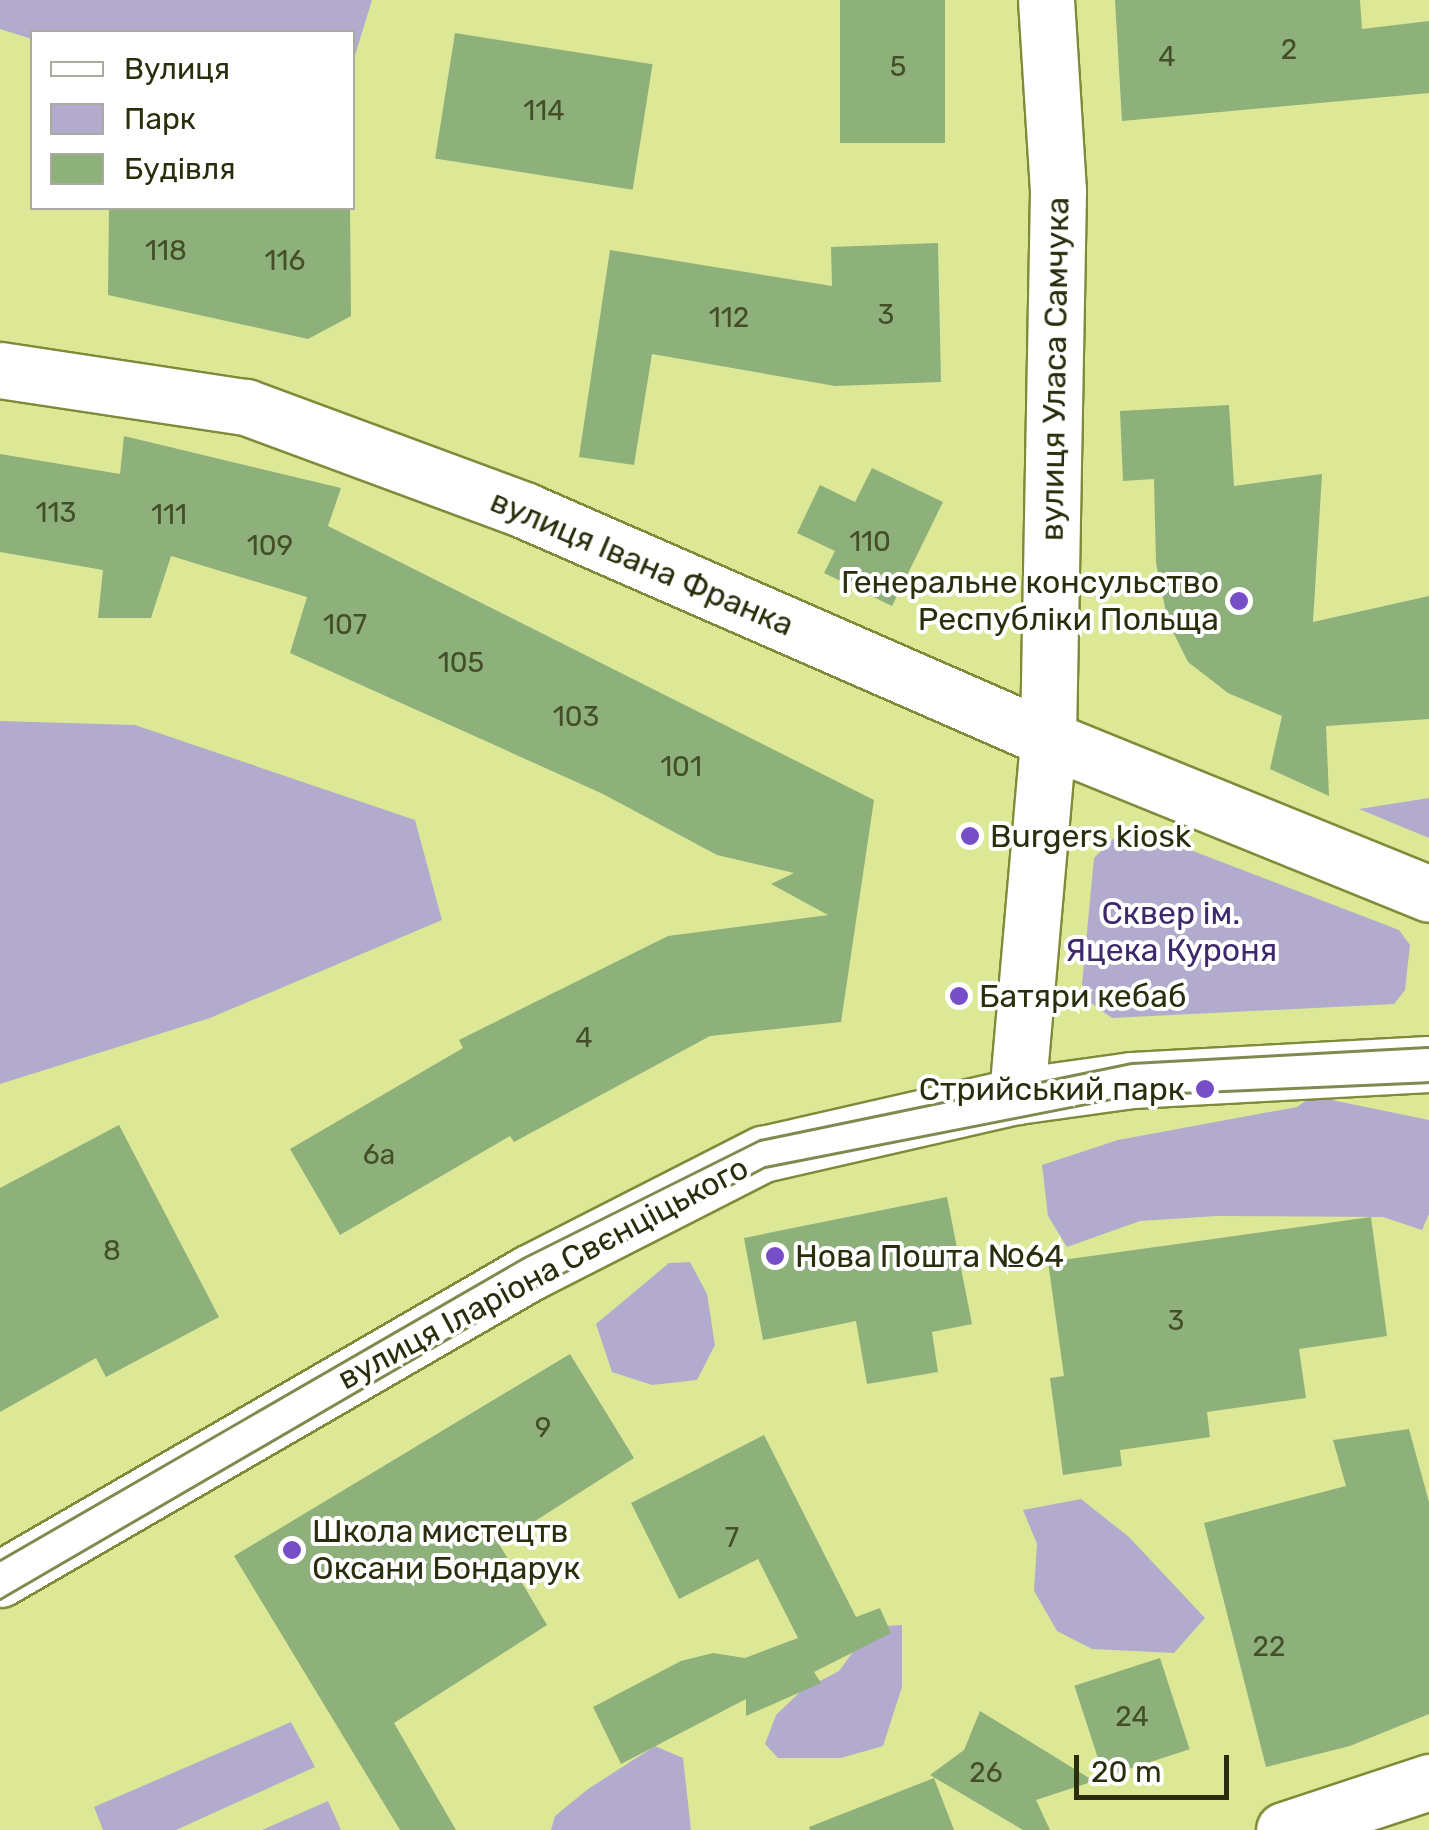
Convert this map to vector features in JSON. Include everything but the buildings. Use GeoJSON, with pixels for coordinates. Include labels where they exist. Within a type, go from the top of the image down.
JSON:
{"type":"FeatureCollection","features":[{"type":"Feature","properties":{"kind":"main road","name":"вулиця Уласа Самчука"},"geometry":{"type":"LineString","coordinates":[[1017,1096],[1048,739],[1058,191],[1046,0]]}},
{"type":"Feature","properties":{"kind":"main road","name":"вулиця Івана Франка"},"geometry":{"type":"LineString","coordinates":[[0,370],[246,407],[524,510],[1048,739],[1429,894]]}},
{"type":"Feature","properties":{"kind":"main road","name":"вулиця Іларіона Свєнціцького"},"geometry":{"type":"LineString","coordinates":[[0,1579],[699,1182],[763,1154],[1017,1096],[1155,1078],[1429,1063]]}},
{"type":"Feature","properties":{"kind":"main road"},"geometry":{"type":"LineString","coordinates":[[1284,1830],[1429,1782]]}},
{"type":"Feature","properties":{"kind":"green space"},"geometry":{"type":"Polygon","coordinates":[[[0,0],[372,0],[355,55],[355,30],[30,30],[30,38],[0,29],[0,0]]]}},
{"type":"Feature","properties":{"kind":"green space"},"geometry":{"type":"Polygon","coordinates":[[[0,721],[135,725],[415,820],[442,920],[210,1018],[0,1084],[0,721]]]}},
{"type":"Feature","properties":{"kind":"green space"},"geometry":{"type":"Polygon","coordinates":[[[1429,798],[1429,838],[1359,809],[1429,798]]]}},
{"type":"Feature","properties":{"kind":"green space","name":"Сквер ім. Яцека Куроня"},"geometry":{"type":"Polygon","coordinates":[[[1146,833],[1399,930],[1410,945],[1405,990],[1394,1004],[1112,1018],[1090,1002],[1082,984],[1094,858],[1116,836],[1146,833]]]}},
{"type":"Feature","properties":{"kind":"green space"},"geometry":{"type":"Polygon","coordinates":[[[1312,1096],[1429,1120],[1429,1214],[1422,1230],[1383,1217],[1217,1216],[1140,1221],[1067,1247],[1048,1216],[1042,1165],[1118,1140],[1297,1107],[1312,1096]]]}},
{"type":"Feature","properties":{"kind":"green space"},"geometry":{"type":"Polygon","coordinates":[[[690,1262],[707,1294],[715,1345],[697,1380],[652,1385],[612,1372],[596,1324],[669,1263],[690,1262]]]}},
{"type":"Feature","properties":{"kind":"green space"},"geometry":{"type":"Polygon","coordinates":[[[1081,1499],[1129,1537],[1205,1618],[1174,1653],[1092,1649],[1057,1631],[1034,1591],[1037,1544],[1023,1510],[1081,1499]]]}},
{"type":"Feature","properties":{"kind":"green space"},"geometry":{"type":"Polygon","coordinates":[[[902,1625],[902,1687],[883,1746],[841,1758],[778,1758],[765,1744],[776,1715],[801,1691],[839,1671],[871,1627],[902,1625]]]}},
{"type":"Feature","properties":{"kind":"green space"},"geometry":{"type":"Polygon","coordinates":[[[291,1722],[315,1767],[176,1830],[103,1830],[94,1807],[291,1722]]]}},
{"type":"Feature","properties":{"kind":"green space"},"geometry":{"type":"Polygon","coordinates":[[[655,1746],[683,1758],[691,1830],[551,1830],[555,1816],[588,1789],[655,1746]]]}},
{"type":"Feature","properties":{"kind":"green space"},"geometry":{"type":"Polygon","coordinates":[[[328,1801],[341,1830],[262,1830],[328,1801]]]}},
{"type":"Feature","properties":{"kind":"tram line"},"geometry":{"type":"LineString","coordinates":[[0,1560],[523,1258],[760,1140],[1132,1063],[1429,1047]]}},
{"type":"Feature","properties":{"kind":"tram line"},"geometry":{"type":"LineString","coordinates":[[0,1599],[538,1286],[765,1167],[1132,1095],[1429,1082]]}},
{"type":"Feature","properties":{"kind":"place","name":"Генеральне консульство Республіки Польща"},"geometry":{"type":"Point","coordinates":[1239,601]}},
{"type":"Feature","properties":{"kind":"place","name":"Burgers kiosk"},"geometry":{"type":"Point","coordinates":[970,836]}},
{"type":"Feature","properties":{"kind":"place","name":"Батяри кебаб"},"geometry":{"type":"Point","coordinates":[959,996]}},
{"type":"Feature","properties":{"kind":"place","name":"Стрийський парк"},"geometry":{"type":"Point","coordinates":[1205,1089]}},
{"type":"Feature","properties":{"kind":"place","name":"Нова Пошта №64"},"geometry":{"type":"Point","coordinates":[775,1256]}},
{"type":"Feature","properties":{"kind":"place","name":"Школа мистецтв Оксани Бондарук"},"geometry":{"type":"Point","coordinates":[292,1550]}}]}
